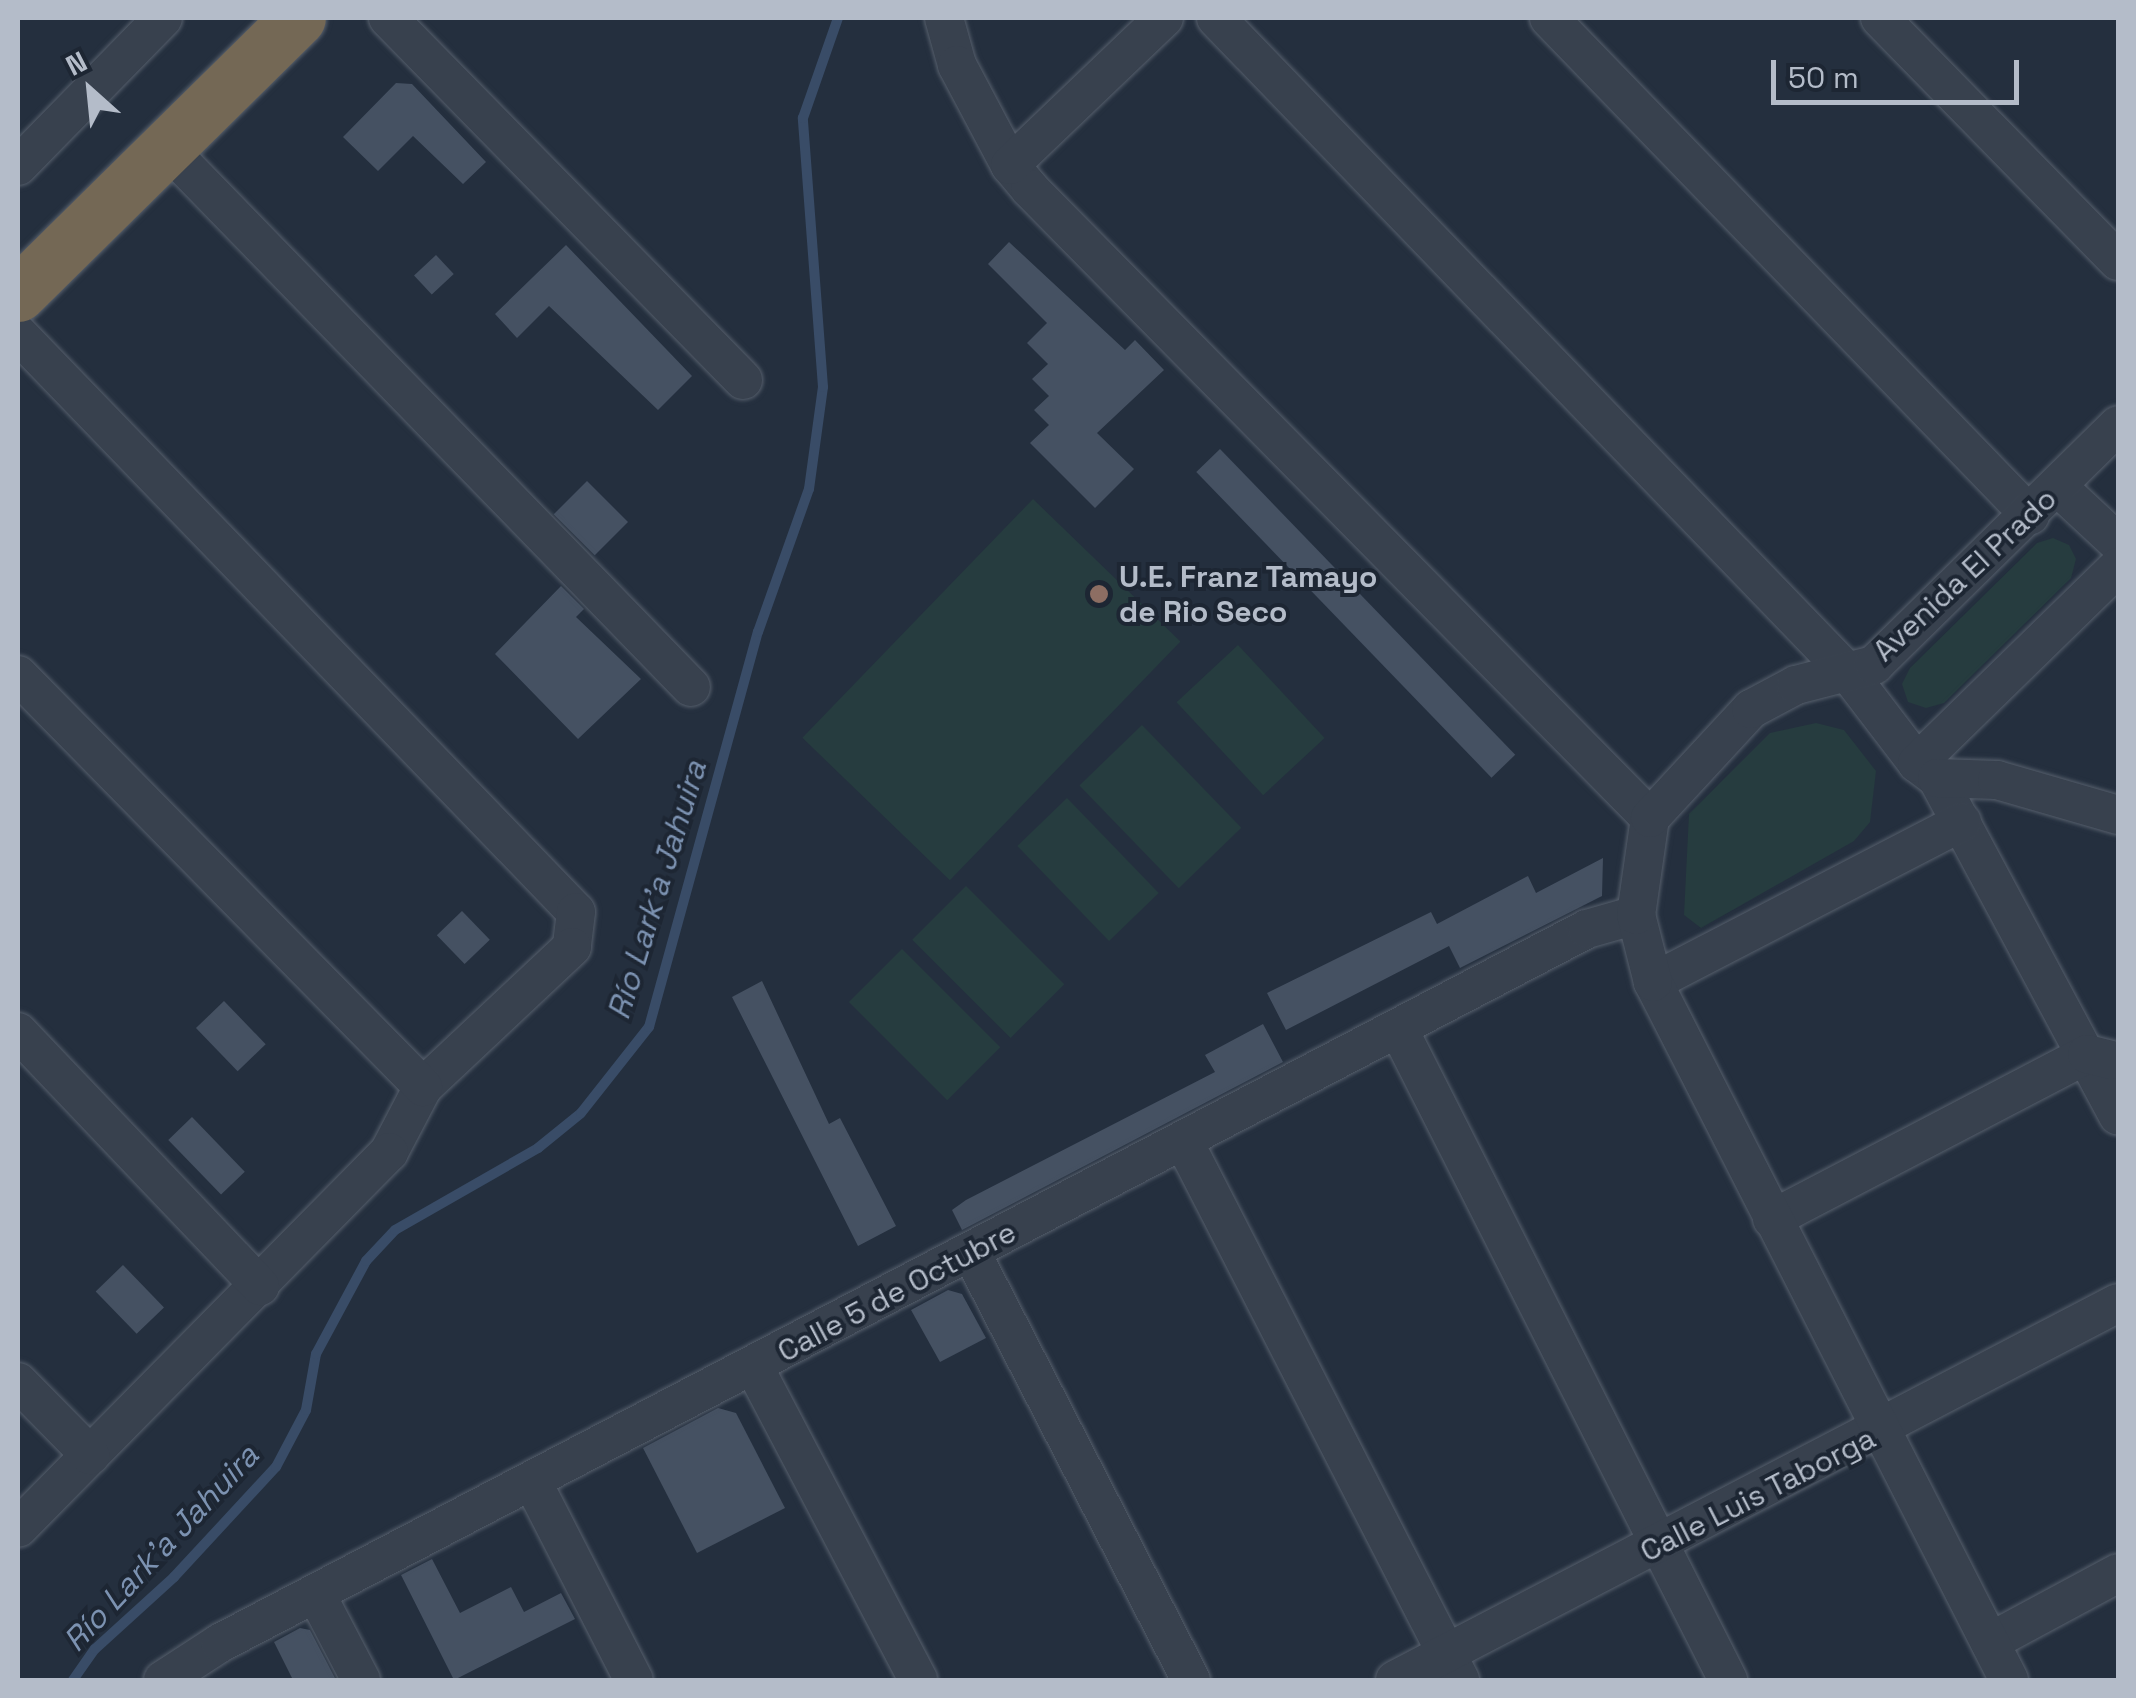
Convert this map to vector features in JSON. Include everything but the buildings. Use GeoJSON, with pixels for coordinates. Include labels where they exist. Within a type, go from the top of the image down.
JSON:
{"type":"FeatureCollection","features":[{"type":"Feature","properties":{"kind":"highway"},"geometry":{"type":"LineString","coordinates":[[18,294],[166,147],[284,22]]}},
{"type":"Feature","properties":{"kind":"street"},"geometry":{"type":"LineString","coordinates":[[18,166],[163,18]]}},
{"type":"Feature","properties":{"kind":"street"},"geometry":{"type":"LineString","coordinates":[[388,18],[743,380]]}},
{"type":"Feature","properties":{"kind":"street"},"geometry":{"type":"LineString","coordinates":[[944,18],[957,65],[1010,165],[1650,818],[1636,915],[1653,982],[2009,1680]]}},
{"type":"Feature","properties":{"kind":"street"},"geometry":{"type":"LineString","coordinates":[[1010,165],[1164,18]]}},
{"type":"Feature","properties":{"kind":"street"},"geometry":{"type":"LineString","coordinates":[[1216,18],[1849,674],[1927,771],[1962,822],[2103,1058],[2118,1115]]}},
{"type":"Feature","properties":{"kind":"street"},"geometry":{"type":"LineString","coordinates":[[1549,18],[2030,515]]}},
{"type":"Feature","properties":{"kind":"street"},"geometry":{"type":"LineString","coordinates":[[1880,18],[2118,260]]}},
{"type":"Feature","properties":{"kind":"street"},"geometry":{"type":"LineString","coordinates":[[166,147],[691,687]]}},
{"type":"Feature","properties":{"kind":"street"},"geometry":{"type":"LineString","coordinates":[[18,334],[576,912],[572,948],[423,1087],[390,1152],[18,1528]]}},
{"type":"Feature","properties":{"kind":"street","name":"Avenida El Prado"},"geometry":{"type":"LineString","coordinates":[[1650,818],[1751,709],[1796,685],[1849,674],[1874,664],[2118,425]]}},
{"type":"Feature","properties":{"kind":"street"},"geometry":{"type":"LineString","coordinates":[[2058,487],[2118,543]]}},
{"type":"Feature","properties":{"kind":"street"},"geometry":{"type":"LineString","coordinates":[[1927,771],[2118,567]]}},
{"type":"Feature","properties":{"kind":"street"},"geometry":{"type":"LineString","coordinates":[[18,675],[423,1087]]}},
{"type":"Feature","properties":{"kind":"street"},"geometry":{"type":"LineString","coordinates":[[1927,771],[1997,780],[2118,815]]}},
{"type":"Feature","properties":{"kind":"street"},"geometry":{"type":"LineString","coordinates":[[1653,982],[1962,822]]}},
{"type":"Feature","properties":{"kind":"street","name":"Calle 5 de Octubre"},"geometry":{"type":"LineString","coordinates":[[163,1680],[316,1594],[1587,930],[1636,915]]}},
{"type":"Feature","properties":{"kind":"street"},"geometry":{"type":"LineString","coordinates":[[1399,1030],[1728,1680]]}},
{"type":"Feature","properties":{"kind":"street"},"geometry":{"type":"LineString","coordinates":[[18,1032],[260,1286]]}},
{"type":"Feature","properties":{"kind":"street"},"geometry":{"type":"LineString","coordinates":[[1772,1220],[2103,1058]]}},
{"type":"Feature","properties":{"kind":"street"},"geometry":{"type":"LineString","coordinates":[[1184,1142],[1453,1668]]}},
{"type":"Feature","properties":{"kind":"street"},"geometry":{"type":"LineString","coordinates":[[971,1252],[1191,1680]]}},
{"type":"Feature","properties":{"kind":"street","name":"Calle Luis Taborga"},"geometry":{"type":"LineString","coordinates":[[1395,1680],[1453,1668],[1660,1546],[2118,1303]]}},
{"type":"Feature","properties":{"kind":"street"},"geometry":{"type":"LineString","coordinates":[[754,1367],[918,1680]]}},
{"type":"Feature","properties":{"kind":"street"},"geometry":{"type":"LineString","coordinates":[[18,1382],[90,1456]]}},
{"type":"Feature","properties":{"kind":"street"},"geometry":{"type":"LineString","coordinates":[[533,1483],[634,1680]]}},
{"type":"Feature","properties":{"kind":"street"},"geometry":{"type":"LineString","coordinates":[[1990,1642],[2118,1573]]}},
{"type":"Feature","properties":{"kind":"street"},"geometry":{"type":"LineString","coordinates":[[316,1594],[361,1680]]}},
{"type":"Feature","properties":{"kind":"green space"},"geometry":{"type":"Polygon","coordinates":[[[1033,499],[1180,641],[950,880],[802,738],[1033,499]]]}},
{"type":"Feature","properties":{"kind":"green space"},"geometry":{"type":"Polygon","coordinates":[[[2053,538],[2069,545],[2076,559],[2071,578],[1944,703],[1926,708],[1908,702],[1902,684],[1910,668],[2037,543],[2053,538]]]}},
{"type":"Feature","properties":{"kind":"green space"},"geometry":{"type":"Polygon","coordinates":[[[1238,645],[1325,738],[1263,795],[1177,702],[1238,645]]]}},
{"type":"Feature","properties":{"kind":"green space"},"geometry":{"type":"Polygon","coordinates":[[[1816,723],[1844,730],[1876,771],[1870,822],[1854,841],[1701,928],[1684,915],[1689,814],[1770,733],[1816,723]]]}},
{"type":"Feature","properties":{"kind":"green space"},"geometry":{"type":"Polygon","coordinates":[[[1142,725],[1241,828],[1179,888],[1079,785],[1142,725]]]}},
{"type":"Feature","properties":{"kind":"green space"},"geometry":{"type":"Polygon","coordinates":[[[1067,798],[1159,893],[1109,941],[1017,846],[1067,798]]]}},
{"type":"Feature","properties":{"kind":"green space"},"geometry":{"type":"Polygon","coordinates":[[[966,886],[1064,984],[1011,1038],[912,940],[966,886]]]}},
{"type":"Feature","properties":{"kind":"green space"},"geometry":{"type":"Polygon","coordinates":[[[902,949],[1000,1047],[947,1100],[849,1002],[902,949]]]}},
{"type":"Feature","properties":{"kind":"waterway","name":"Río Lark’a Jahuira"},"geometry":{"type":"LineString","coordinates":[[73,1680],[95,1649],[174,1577],[276,1467],[306,1410],[316,1354],[366,1261],[395,1230],[538,1148],[581,1113],[649,1027],[758,632],[809,489],[823,387],[803,118],[838,18]]}},
{"type":"Feature","properties":{"kind":"place","name":"U.E. Franz Tamayo de Rio Seco"},"geometry":{"type":"Point","coordinates":[1099,594]}}]}
